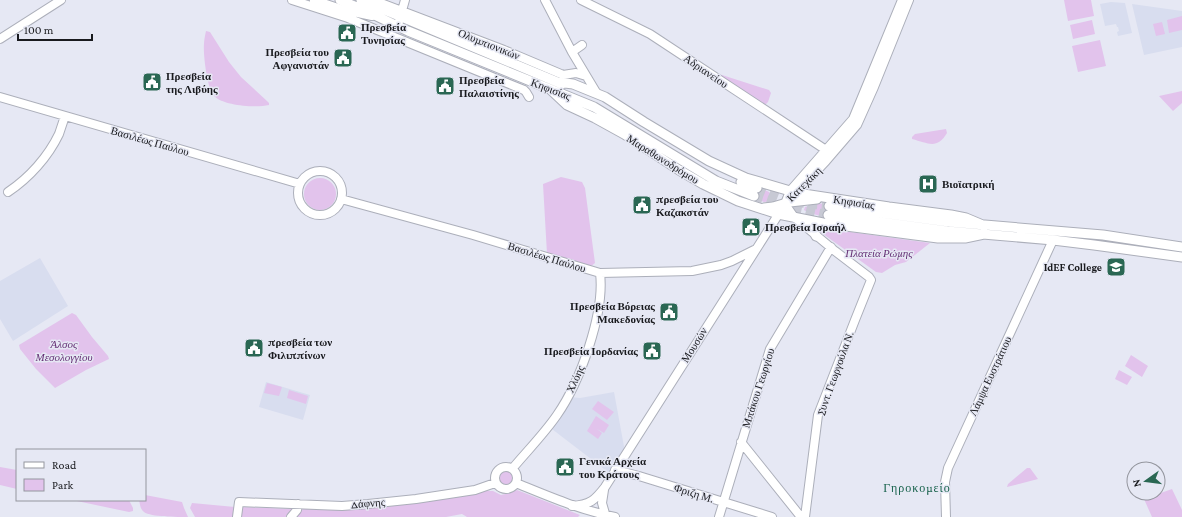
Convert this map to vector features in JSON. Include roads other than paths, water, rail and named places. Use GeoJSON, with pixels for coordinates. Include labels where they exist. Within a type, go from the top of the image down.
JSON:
{"type":"FeatureCollection","features":[{"type":"Feature","properties":{"kind":"main road","name":"Κηφισίας"},"geometry":{"type":"LineString","coordinates":[[340,0],[385,19],[400,18],[597,99],[700,162],[755,192],[716,181],[594,107],[550,89],[400,18],[361,0]]}},
{"type":"Feature","properties":{"kind":"main road","name":"Κηφισίας"},"geometry":{"type":"LineString","coordinates":[[557,82],[573,84],[596,92],[709,161],[738,175],[793,192],[828,210],[947,231],[984,230],[1103,236],[1182,247]]}},
{"type":"Feature","properties":{"kind":"main road","name":"Μαραθωνοδρόμου"},"geometry":{"type":"LineString","coordinates":[[550,89],[567,105],[620,132],[710,188],[738,201],[760,208]]}},
{"type":"Feature","properties":{"kind":"main road"},"geometry":{"type":"LineString","coordinates":[[772,186],[785,204]]}},
{"type":"Feature","properties":{"kind":"main road"},"geometry":{"type":"LineString","coordinates":[[760,208],[773,207],[805,200],[828,210],[815,226],[814,231],[816,236]]}},
{"type":"Feature","properties":{"kind":"main road"},"geometry":{"type":"LineString","coordinates":[[804,219],[799,216],[796,209],[799,203],[805,200]]}},
{"type":"Feature","properties":{"kind":"main road","name":"Κηφισίας"},"geometry":{"type":"LineString","coordinates":[[760,208],[778,214],[804,219],[828,210],[889,207],[966,218],[984,230],[1182,257]]}},
{"type":"Feature","properties":{"kind":"street"},"geometry":{"type":"LineString","coordinates":[[0,39],[61,0]]}},
{"type":"Feature","properties":{"kind":"street"},"geometry":{"type":"LineString","coordinates":[[292,0],[348,18],[482,72],[524,90],[529,97]]}},
{"type":"Feature","properties":{"kind":"street"},"geometry":{"type":"LineString","coordinates":[[314,0],[344,10],[385,19]]}},
{"type":"Feature","properties":{"kind":"street","name":"Ολυμπιονικών"},"geometry":{"type":"LineString","coordinates":[[373,0],[400,18],[496,47],[561,74],[576,73],[586,76]]}},
{"type":"Feature","properties":{"kind":"street"},"geometry":{"type":"LineString","coordinates":[[400,18],[405,0]]}},
{"type":"Feature","properties":{"kind":"street","name":"Αδριανείου"},"geometry":{"type":"LineString","coordinates":[[581,0],[650,34],[826,150]]}},
{"type":"Feature","properties":{"kind":"street","name":"Κατεχάκη"},"geometry":{"type":"LineString","coordinates":[[785,204],[826,150],[853,119],[902,0]]}},
{"type":"Feature","properties":{"kind":"street","name":"Κατεχάκη"},"geometry":{"type":"LineString","coordinates":[[793,192],[857,125],[909,0]]}},
{"type":"Feature","properties":{"kind":"street"},"geometry":{"type":"LineString","coordinates":[[545,1],[572,52],[596,92]]}},
{"type":"Feature","properties":{"kind":"street"},"geometry":{"type":"LineString","coordinates":[[572,52],[582,45]]}},
{"type":"Feature","properties":{"kind":"street","name":"Βασιλέως Παύλου"},"geometry":{"type":"LineString","coordinates":[[0,97],[300,184]]}},
{"type":"Feature","properties":{"kind":"street"},"geometry":{"type":"LineString","coordinates":[[8,192],[29,176],[45,156],[58,134],[65,116]]}},
{"type":"Feature","properties":{"kind":"street"},"geometry":{"type":"LineString","coordinates":[[320,172],[326,173],[337,180],[342,193],[341,200],[333,211],[319,215],[312,214],[303,207],[300,202],[298,190],[300,184],[308,175],[320,172]]}},
{"type":"Feature","properties":{"kind":"street","name":"Βασιλέως Παύλου"},"geometry":{"type":"LineString","coordinates":[[341,200],[473,235],[600,273],[692,271],[721,265],[755,249]]}},
{"type":"Feature","properties":{"kind":"street"},"geometry":{"type":"LineString","coordinates":[[785,204],[794,217],[831,247]]}},
{"type":"Feature","properties":{"kind":"street","name":"Μουσών"},"geometry":{"type":"LineString","coordinates":[[605,487],[785,204]]}},
{"type":"Feature","properties":{"kind":"street","name":"Λάμψα Ευστράτιου"},"geometry":{"type":"LineString","coordinates":[[946,517],[945,482],[948,468],[1053,240]]}},
{"type":"Feature","properties":{"kind":"street","name":"Συντ. Γεωργούλα Ν."},"geometry":{"type":"LineString","coordinates":[[805,517],[818,415],[871,280],[831,247]]}},
{"type":"Feature","properties":{"kind":"street","name":"Μπάκου Γεωργίου"},"geometry":{"type":"LineString","coordinates":[[719,517],[772,345],[831,247]]}},
{"type":"Feature","properties":{"kind":"street","name":"Χλόης"},"geometry":{"type":"LineString","coordinates":[[512,469],[547,428],[568,397],[580,370],[596,324],[602,284],[600,273]]}},
{"type":"Feature","properties":{"kind":"street"},"geometry":{"type":"LineString","coordinates":[[741,442],[801,517]]}},
{"type":"Feature","properties":{"kind":"street"},"geometry":{"type":"LineString","coordinates":[[505,467],[512,469],[516,475],[516,483],[511,488],[504,490],[495,483],[494,476],[498,470],[505,467]]}},
{"type":"Feature","properties":{"kind":"street","name":"Φριζη Μ."},"geometry":{"type":"LineString","coordinates":[[615,470],[644,477],[772,517]]}},
{"type":"Feature","properties":{"kind":"street","name":"Δάφνης"},"geometry":{"type":"LineString","coordinates":[[237,517],[239,502],[342,506],[396,501],[475,490],[495,483]]}},
{"type":"Feature","properties":{"kind":"street"},"geometry":{"type":"LineString","coordinates":[[516,483],[572,506],[605,516],[615,517]]}},
{"type":"Feature","properties":{"kind":"street"},"geometry":{"type":"LineString","coordinates":[[572,506],[579,506],[591,502],[605,487]]}},
{"type":"Feature","properties":{"kind":"street"},"geometry":{"type":"LineString","coordinates":[[605,487],[602,499],[605,516]]}},
{"type":"Feature","properties":{"kind":"street"},"geometry":{"type":"LineString","coordinates":[[291,517],[297,510],[298,504]]}},
{"type":"Feature","properties":{"kind":"tunnel"},"geometry":{"type":"LineString","coordinates":[[757,188],[788,200],[829,206]]}},
{"type":"Feature","properties":{"kind":"tunnel"},"geometry":{"type":"LineString","coordinates":[[754,196],[786,206],[828,215]]}},
{"type":"Feature","properties":{"kind":"place","name":"Πρεσβεία Τυνησίας"},"geometry":{"type":"Point","coordinates":[347,33]}},
{"type":"Feature","properties":{"kind":"place","name":"Πρεσβεία του Αφγανιστάν"},"geometry":{"type":"Point","coordinates":[343,58]}},
{"type":"Feature","properties":{"kind":"place","name":"Πρεσβεία της Λιβύης"},"geometry":{"type":"Point","coordinates":[152,82]}},
{"type":"Feature","properties":{"kind":"place","name":"Πρεσβεία Παλαιστίνης"},"geometry":{"type":"Point","coordinates":[445,86]}},
{"type":"Feature","properties":{"kind":"place","name":"Βιοϊατρική"},"geometry":{"type":"Point","coordinates":[928,184]}},
{"type":"Feature","properties":{"kind":"place","name":"πρεσβεία του Καζακστάν"},"geometry":{"type":"Point","coordinates":[642,205]}},
{"type":"Feature","properties":{"kind":"place","name":"Πρεσβεία Ισραήλ"},"geometry":{"type":"Point","coordinates":[751,227]}},
{"type":"Feature","properties":{"kind":"place","name":"IdEF College"},"geometry":{"type":"Point","coordinates":[1116,267]}},
{"type":"Feature","properties":{"kind":"place","name":"Πρεσβεία Βόρειας Μακεδονίας"},"geometry":{"type":"Point","coordinates":[669,312]}},
{"type":"Feature","properties":{"kind":"place","name":"πρεσβεία των Φιλιππίνων"},"geometry":{"type":"Point","coordinates":[254,348]}},
{"type":"Feature","properties":{"kind":"place","name":"Πρεσβεία Ιορδανίας"},"geometry":{"type":"Point","coordinates":[652,351]}},
{"type":"Feature","properties":{"kind":"place","name":"Γενικά Αρχεία του Κράτους"},"geometry":{"type":"Point","coordinates":[565,467]}},
{"type":"Feature","properties":{"kind":"district","name":"Γηροκομείο"},"geometry":{"type":"Point","coordinates":[917,488]}},
{"type":"Feature","properties":{"kind":"park label","name":"Πλατεία Ρώμης"},"geometry":{"type":"Point","coordinates":[879,253]}},
{"type":"Feature","properties":{"kind":"park label","name":"Άλσος Μεσολογγίου"},"geometry":{"type":"Point","coordinates":[64,350]}}]}
